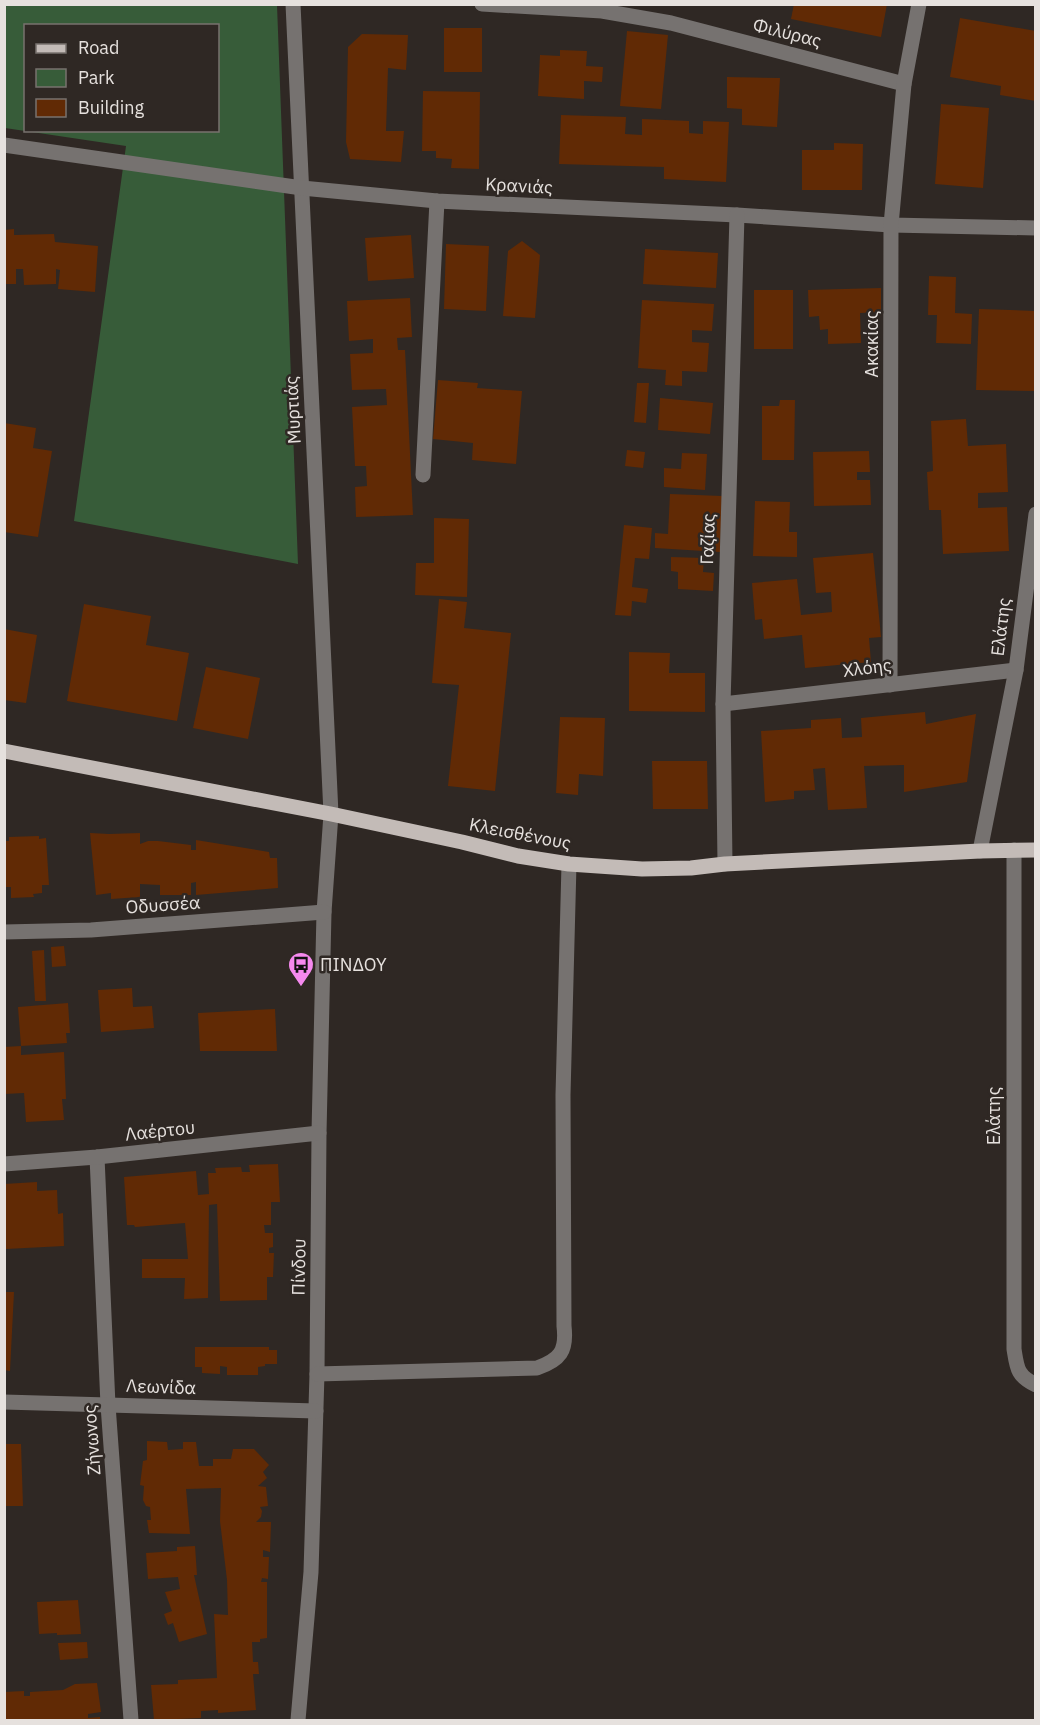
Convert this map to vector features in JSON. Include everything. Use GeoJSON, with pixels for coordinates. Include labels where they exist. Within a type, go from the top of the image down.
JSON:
{"type":"FeatureCollection","features":[{"type":"Feature","properties":{"kind":"main road","name":"Κλεισθένους"},"geometry":{"type":"LineString","coordinates":[[4,751],[331,814],[519,856],[569,864],[642,869],[691,868],[725,864],[1035,849]]}},
{"type":"Feature","properties":{"kind":"street","name":"Μυρτιάς"},"geometry":{"type":"LineString","coordinates":[[293,4],[331,814]]}},
{"type":"Feature","properties":{"kind":"street","name":"Φιλύρας"},"geometry":{"type":"LineString","coordinates":[[482,4],[602,11],[659,21],[904,84]]}},
{"type":"Feature","properties":{"kind":"street","name":"Ακακίας"},"geometry":{"type":"LineString","coordinates":[[890,685],[891,225],[904,84],[919,4]]}},
{"type":"Feature","properties":{"kind":"street","name":"Κρανιάς"},"geometry":{"type":"LineString","coordinates":[[4,145],[302,188],[438,201],[737,215],[891,225],[1035,228]]}},
{"type":"Feature","properties":{"kind":"street"},"geometry":{"type":"LineString","coordinates":[[423,475],[438,201]]}},
{"type":"Feature","properties":{"kind":"street","name":"Γαζίας"},"geometry":{"type":"LineString","coordinates":[[725,864],[723,704],[737,215]]}},
{"type":"Feature","properties":{"kind":"street","name":"Ελάτης"},"geometry":{"type":"LineString","coordinates":[[980,850],[1016,670],[1035,514]]}},
{"type":"Feature","properties":{"kind":"street","name":"Χλόης"},"geometry":{"type":"LineString","coordinates":[[723,704],[1016,670]]}},
{"type":"Feature","properties":{"kind":"street","name":"Πίνδου"},"geometry":{"type":"LineString","coordinates":[[297,1720],[311,1572],[317,1374],[324,912],[331,814]]}},
{"type":"Feature","properties":{"kind":"street","name":"Ελάτης"},"geometry":{"type":"LineString","coordinates":[[1014,850],[1014,1349],[1017,1369],[1030,1382]]}},
{"type":"Feature","properties":{"kind":"street"},"geometry":{"type":"LineString","coordinates":[[317,1374],[537,1368],[551,1363],[561,1354],[566,1340],[564,1326],[563,1106],[569,864]]}},
{"type":"Feature","properties":{"kind":"street","name":"Οδυσσέα"},"geometry":{"type":"LineString","coordinates":[[4,932],[91,930],[324,912]]}},
{"type":"Feature","properties":{"kind":"street","name":"Λαέρτου"},"geometry":{"type":"LineString","coordinates":[[4,1164],[97,1157],[320,1133]]}},
{"type":"Feature","properties":{"kind":"street","name":"Ζήνωνος"},"geometry":{"type":"LineString","coordinates":[[97,1157],[108,1405],[131,1720]]}},
{"type":"Feature","properties":{"kind":"street","name":"Λεωνίδα"},"geometry":{"type":"LineString","coordinates":[[4,1402],[316,1411]]}},
{"type":"Feature","properties":{"kind":"green space"},"geometry":{"type":"Polygon","coordinates":[[[4,5],[277,5],[298,564],[74,521],[126,146],[32,132],[219,132],[219,24],[24,24],[24,131],[5,128],[4,5]]]}},
{"type":"Feature","properties":{"kind":"building"},"geometry":{"type":"Polygon","coordinates":[[[794,4],[887,4],[881,37],[791,19],[794,4]]]}},
{"type":"Feature","properties":{"kind":"building"},"geometry":{"type":"Polygon","coordinates":[[[960,18],[1036,31],[1036,101],[1000,95],[1001,86],[950,77],[960,18]]]}},
{"type":"Feature","properties":{"kind":"building"},"geometry":{"type":"Polygon","coordinates":[[[444,28],[482,28],[482,72],[444,72],[444,28]]]}},
{"type":"Feature","properties":{"kind":"building"},"geometry":{"type":"Polygon","coordinates":[[[627,31],[668,35],[661,109],[620,106],[627,31]]]}},
{"type":"Feature","properties":{"kind":"building"},"geometry":{"type":"Polygon","coordinates":[[[362,34],[408,35],[406,70],[388,68],[386,131],[404,131],[401,162],[350,159],[346,142],[348,47],[362,34]]]}},
{"type":"Feature","properties":{"kind":"building"},"geometry":{"type":"Polygon","coordinates":[[[560,50],[587,51],[586,66],[603,67],[602,82],[584,81],[584,99],[538,96],[540,55],[560,56],[560,50]]]}},
{"type":"Feature","properties":{"kind":"building"},"geometry":{"type":"Polygon","coordinates":[[[727,77],[780,78],[777,127],[742,125],[742,109],[727,108],[727,77]]]}},
{"type":"Feature","properties":{"kind":"building"},"geometry":{"type":"Polygon","coordinates":[[[423,91],[480,92],[479,169],[451,168],[452,159],[436,158],[436,151],[422,151],[423,91]]]}},
{"type":"Feature","properties":{"kind":"building"},"geometry":{"type":"Polygon","coordinates":[[[941,104],[989,108],[983,188],[935,184],[941,104]]]}},
{"type":"Feature","properties":{"kind":"building"},"geometry":{"type":"Polygon","coordinates":[[[561,115],[626,117],[625,134],[642,135],[642,119],[689,121],[689,133],[703,134],[703,121],[729,122],[726,182],[664,179],[664,167],[559,164],[561,115]]]}},
{"type":"Feature","properties":{"kind":"building"},"geometry":{"type":"Polygon","coordinates":[[[834,143],[863,144],[862,190],[802,190],[802,150],[834,150],[834,143]]]}},
{"type":"Feature","properties":{"kind":"building"},"geometry":{"type":"Polygon","coordinates":[[[14,229],[14,235],[54,234],[55,242],[98,246],[95,292],[58,289],[60,270],[56,269],[56,284],[24,285],[23,269],[16,269],[16,284],[4,284],[4,230],[14,229]]]}},
{"type":"Feature","properties":{"kind":"building"},"geometry":{"type":"Polygon","coordinates":[[[411,235],[414,278],[368,281],[365,238],[411,235]]]}},
{"type":"Feature","properties":{"kind":"building"},"geometry":{"type":"Polygon","coordinates":[[[522,241],[540,255],[535,318],[503,316],[508,251],[522,241]]]}},
{"type":"Feature","properties":{"kind":"building"},"geometry":{"type":"Polygon","coordinates":[[[446,244],[489,246],[486,311],[444,309],[446,244]]]}},
{"type":"Feature","properties":{"kind":"building"},"geometry":{"type":"Polygon","coordinates":[[[645,249],[718,253],[716,288],[643,284],[645,249]]]}},
{"type":"Feature","properties":{"kind":"building"},"geometry":{"type":"Polygon","coordinates":[[[929,276],[956,277],[955,313],[972,314],[971,344],[936,343],[937,315],[928,315],[929,276]]]}},
{"type":"Feature","properties":{"kind":"building"},"geometry":{"type":"Polygon","coordinates":[[[881,288],[881,312],[860,313],[861,343],[828,344],[828,329],[820,330],[819,316],[809,317],[808,290],[881,288]]]}},
{"type":"Feature","properties":{"kind":"building"},"geometry":{"type":"Polygon","coordinates":[[[754,290],[793,290],[793,349],[754,349],[754,290]]]}},
{"type":"Feature","properties":{"kind":"building"},"geometry":{"type":"Polygon","coordinates":[[[410,298],[412,337],[397,338],[398,350],[405,350],[413,515],[356,517],[355,487],[367,486],[366,466],[355,466],[352,407],[387,405],[386,389],[352,390],[350,354],[373,353],[373,339],[349,341],[347,301],[410,298]]]}},
{"type":"Feature","properties":{"kind":"building"},"geometry":{"type":"Polygon","coordinates":[[[642,300],[714,304],[712,331],[692,330],[692,342],[709,343],[707,372],[682,371],[682,386],[665,385],[666,370],[638,368],[642,300]]]}},
{"type":"Feature","properties":{"kind":"building"},"geometry":{"type":"Polygon","coordinates":[[[979,309],[1036,311],[1036,391],[976,390],[979,309]]]}},
{"type":"Feature","properties":{"kind":"building"},"geometry":{"type":"Polygon","coordinates":[[[438,380],[478,383],[477,388],[522,391],[516,464],[472,460],[473,443],[433,439],[438,380]]]}},
{"type":"Feature","properties":{"kind":"building"},"geometry":{"type":"Polygon","coordinates":[[[637,383],[649,383],[646,423],[634,422],[637,383]]]}},
{"type":"Feature","properties":{"kind":"building"},"geometry":{"type":"Polygon","coordinates":[[[660,398],[713,403],[710,434],[658,430],[660,398]]]}},
{"type":"Feature","properties":{"kind":"building"},"geometry":{"type":"Polygon","coordinates":[[[780,400],[795,400],[794,460],[762,460],[762,406],[779,406],[780,400]]]}},
{"type":"Feature","properties":{"kind":"building"},"geometry":{"type":"Polygon","coordinates":[[[966,419],[968,446],[1006,444],[1008,492],[978,493],[978,508],[1007,507],[1009,551],[943,554],[941,510],[929,510],[927,472],[933,471],[931,421],[966,419]]]}},
{"type":"Feature","properties":{"kind":"building"},"geometry":{"type":"Polygon","coordinates":[[[4,423],[36,428],[33,448],[52,451],[38,537],[4,532],[4,423]]]}},
{"type":"Feature","properties":{"kind":"building"},"geometry":{"type":"Polygon","coordinates":[[[627,450],[645,452],[643,468],[625,466],[627,450]]]}},
{"type":"Feature","properties":{"kind":"building"},"geometry":{"type":"Polygon","coordinates":[[[869,451],[870,472],[857,472],[857,480],[870,480],[871,505],[814,506],[813,452],[869,451]]]}},
{"type":"Feature","properties":{"kind":"building"},"geometry":{"type":"Polygon","coordinates":[[[682,453],[707,454],[705,490],[664,487],[664,468],[681,469],[682,453]]]}},
{"type":"Feature","properties":{"kind":"building"},"geometry":{"type":"Polygon","coordinates":[[[670,494],[722,496],[720,552],[655,548],[655,533],[668,534],[670,494]]]}},
{"type":"Feature","properties":{"kind":"building"},"geometry":{"type":"Polygon","coordinates":[[[755,501],[790,502],[789,532],[797,532],[797,557],[753,556],[755,501]]]}},
{"type":"Feature","properties":{"kind":"building"},"geometry":{"type":"Polygon","coordinates":[[[434,518],[469,519],[467,597],[415,595],[416,563],[434,563],[434,518]]]}},
{"type":"Feature","properties":{"kind":"building"},"geometry":{"type":"Polygon","coordinates":[[[624,525],[652,528],[649,559],[635,558],[632,587],[648,589],[646,603],[632,601],[631,616],[615,615],[624,525]]]}},
{"type":"Feature","properties":{"kind":"building"},"geometry":{"type":"Polygon","coordinates":[[[873,553],[881,637],[869,638],[871,662],[805,668],[802,635],[764,639],[762,619],[755,620],[752,583],[797,579],[801,615],[832,612],[831,592],[816,593],[813,558],[873,553]]]}},
{"type":"Feature","properties":{"kind":"building"},"geometry":{"type":"Polygon","coordinates":[[[671,557],[704,558],[703,572],[714,573],[713,591],[678,589],[678,572],[671,571],[671,557]]]}},
{"type":"Feature","properties":{"kind":"building"},"geometry":{"type":"Polygon","coordinates":[[[439,599],[467,602],[464,628],[511,633],[495,791],[448,786],[459,685],[432,683],[439,599]]]}},
{"type":"Feature","properties":{"kind":"building"},"geometry":{"type":"Polygon","coordinates":[[[84,604],[151,616],[146,645],[189,653],[177,721],[67,701],[84,604]]]}},
{"type":"Feature","properties":{"kind":"building"},"geometry":{"type":"Polygon","coordinates":[[[4,629],[37,635],[26,703],[4,700],[4,629]]]}},
{"type":"Feature","properties":{"kind":"building"},"geometry":{"type":"Polygon","coordinates":[[[629,652],[670,653],[669,673],[705,673],[705,712],[629,711],[629,652]]]}},
{"type":"Feature","properties":{"kind":"building"},"geometry":{"type":"Polygon","coordinates":[[[206,667],[260,678],[248,739],[193,728],[206,667]]]}},
{"type":"Feature","properties":{"kind":"building"},"geometry":{"type":"Polygon","coordinates":[[[925,712],[926,724],[976,714],[967,782],[904,792],[904,765],[864,766],[867,808],[828,810],[825,768],[813,769],[815,790],[794,791],[794,799],[765,802],[761,731],[811,728],[811,720],[841,718],[842,738],[862,737],[861,718],[925,712]]]}},
{"type":"Feature","properties":{"kind":"building"},"geometry":{"type":"Polygon","coordinates":[[[560,717],[605,718],[603,776],[579,774],[578,795],[556,793],[560,717]]]}},
{"type":"Feature","properties":{"kind":"building"},"geometry":{"type":"Polygon","coordinates":[[[652,761],[707,761],[708,809],[653,809],[652,761]]]}},
{"type":"Feature","properties":{"kind":"building"},"geometry":{"type":"Polygon","coordinates":[[[90,833],[140,833],[140,844],[158,841],[191,845],[191,850],[196,850],[196,840],[269,852],[270,858],[277,858],[278,888],[196,895],[196,882],[191,883],[191,895],[160,895],[160,885],[140,884],[140,897],[111,899],[111,893],[96,895],[90,833]]]}},
{"type":"Feature","properties":{"kind":"building"},"geometry":{"type":"Polygon","coordinates":[[[39,836],[39,839],[46,838],[49,885],[42,885],[42,893],[33,894],[34,897],[11,898],[11,887],[4,887],[4,841],[9,841],[9,837],[39,836]]]}},
{"type":"Feature","properties":{"kind":"building"},"geometry":{"type":"Polygon","coordinates":[[[64,946],[66,966],[52,967],[51,947],[64,946]]]}},
{"type":"Feature","properties":{"kind":"building"},"geometry":{"type":"Polygon","coordinates":[[[44,950],[46,1001],[35,1001],[32,951],[44,950]]]}},
{"type":"Feature","properties":{"kind":"building"},"geometry":{"type":"Polygon","coordinates":[[[132,988],[133,1007],[152,1006],[154,1028],[101,1032],[98,990],[132,988]]]}},
{"type":"Feature","properties":{"kind":"building"},"geometry":{"type":"Polygon","coordinates":[[[68,1003],[70,1033],[66,1033],[67,1043],[21,1046],[18,1007],[68,1003]]]}},
{"type":"Feature","properties":{"kind":"building"},"geometry":{"type":"Polygon","coordinates":[[[275,1009],[277,1051],[200,1051],[198,1013],[275,1009]]]}},
{"type":"Feature","properties":{"kind":"building"},"geometry":{"type":"Polygon","coordinates":[[[21,1046],[21,1055],[64,1052],[66,1099],[62,1099],[64,1120],[26,1122],[24,1093],[4,1094],[4,1047],[21,1046]]]}},
{"type":"Feature","properties":{"kind":"building"},"geometry":{"type":"Polygon","coordinates":[[[278,1164],[280,1202],[271,1202],[271,1225],[264,1225],[265,1233],[273,1233],[273,1247],[269,1248],[269,1253],[274,1253],[273,1277],[267,1277],[267,1300],[220,1301],[217,1204],[209,1205],[208,1298],[184,1299],[185,1278],[142,1278],[142,1259],[188,1259],[185,1223],[135,1227],[127,1225],[124,1177],[196,1171],[198,1195],[209,1194],[208,1173],[216,1173],[215,1168],[241,1167],[242,1172],[250,1172],[249,1165],[278,1164]]]}},
{"type":"Feature","properties":{"kind":"building"},"geometry":{"type":"Polygon","coordinates":[[[37,1182],[37,1191],[57,1190],[58,1214],[63,1213],[64,1246],[6,1249],[4,1184],[37,1182]]]}},
{"type":"Feature","properties":{"kind":"building"},"geometry":{"type":"Polygon","coordinates":[[[4,1292],[14,1292],[10,1371],[4,1370],[4,1292]]]}},
{"type":"Feature","properties":{"kind":"building"},"geometry":{"type":"Polygon","coordinates":[[[195,1347],[269,1347],[269,1350],[277,1350],[277,1364],[265,1364],[265,1366],[258,1367],[258,1375],[227,1375],[227,1367],[220,1366],[220,1374],[202,1373],[202,1367],[195,1367],[195,1347]]]}},
{"type":"Feature","properties":{"kind":"building"},"geometry":{"type":"Polygon","coordinates":[[[147,1441],[167,1442],[168,1450],[183,1449],[183,1442],[196,1442],[199,1466],[213,1466],[213,1459],[231,1459],[233,1449],[254,1449],[269,1465],[263,1472],[267,1478],[258,1486],[266,1487],[268,1506],[260,1507],[261,1517],[256,1522],[271,1522],[270,1552],[263,1550],[263,1557],[269,1557],[268,1579],[262,1578],[261,1582],[267,1582],[267,1638],[260,1639],[260,1642],[252,1642],[253,1662],[258,1662],[259,1674],[253,1674],[256,1710],[218,1713],[218,1710],[201,1711],[201,1718],[154,1720],[151,1685],[178,1684],[178,1680],[217,1678],[214,1614],[228,1615],[227,1580],[220,1521],[221,1488],[186,1489],[190,1534],[149,1533],[147,1520],[151,1520],[150,1507],[146,1506],[143,1500],[144,1486],[140,1485],[143,1461],[147,1460],[147,1441]]]}},
{"type":"Feature","properties":{"kind":"building"},"geometry":{"type":"Polygon","coordinates":[[[5,1444],[21,1444],[23,1506],[4,1506],[5,1444]]]}},
{"type":"Feature","properties":{"kind":"building"},"geometry":{"type":"Polygon","coordinates":[[[195,1546],[197,1575],[194,1575],[207,1634],[179,1642],[173,1623],[168,1625],[164,1614],[172,1611],[165,1592],[180,1589],[178,1577],[148,1579],[146,1553],[177,1551],[177,1547],[195,1546]]]}},
{"type":"Feature","properties":{"kind":"building"},"geometry":{"type":"Polygon","coordinates":[[[78,1600],[81,1634],[39,1634],[37,1602],[78,1600]]]}},
{"type":"Feature","properties":{"kind":"building"},"geometry":{"type":"Polygon","coordinates":[[[87,1642],[88,1658],[60,1660],[58,1643],[87,1642]]]}},
{"type":"Feature","properties":{"kind":"building"},"geometry":{"type":"Polygon","coordinates":[[[97,1683],[101,1712],[88,1714],[88,1718],[100,1717],[100,1720],[4,1720],[4,1692],[24,1691],[24,1696],[30,1696],[30,1692],[63,1690],[75,1684],[97,1683]]]}},
{"type":"Feature","properties":{"kind":"place","name":"ΠΙΝΔΟΥ"},"geometry":{"type":"Point","coordinates":[301,988]}}]}
